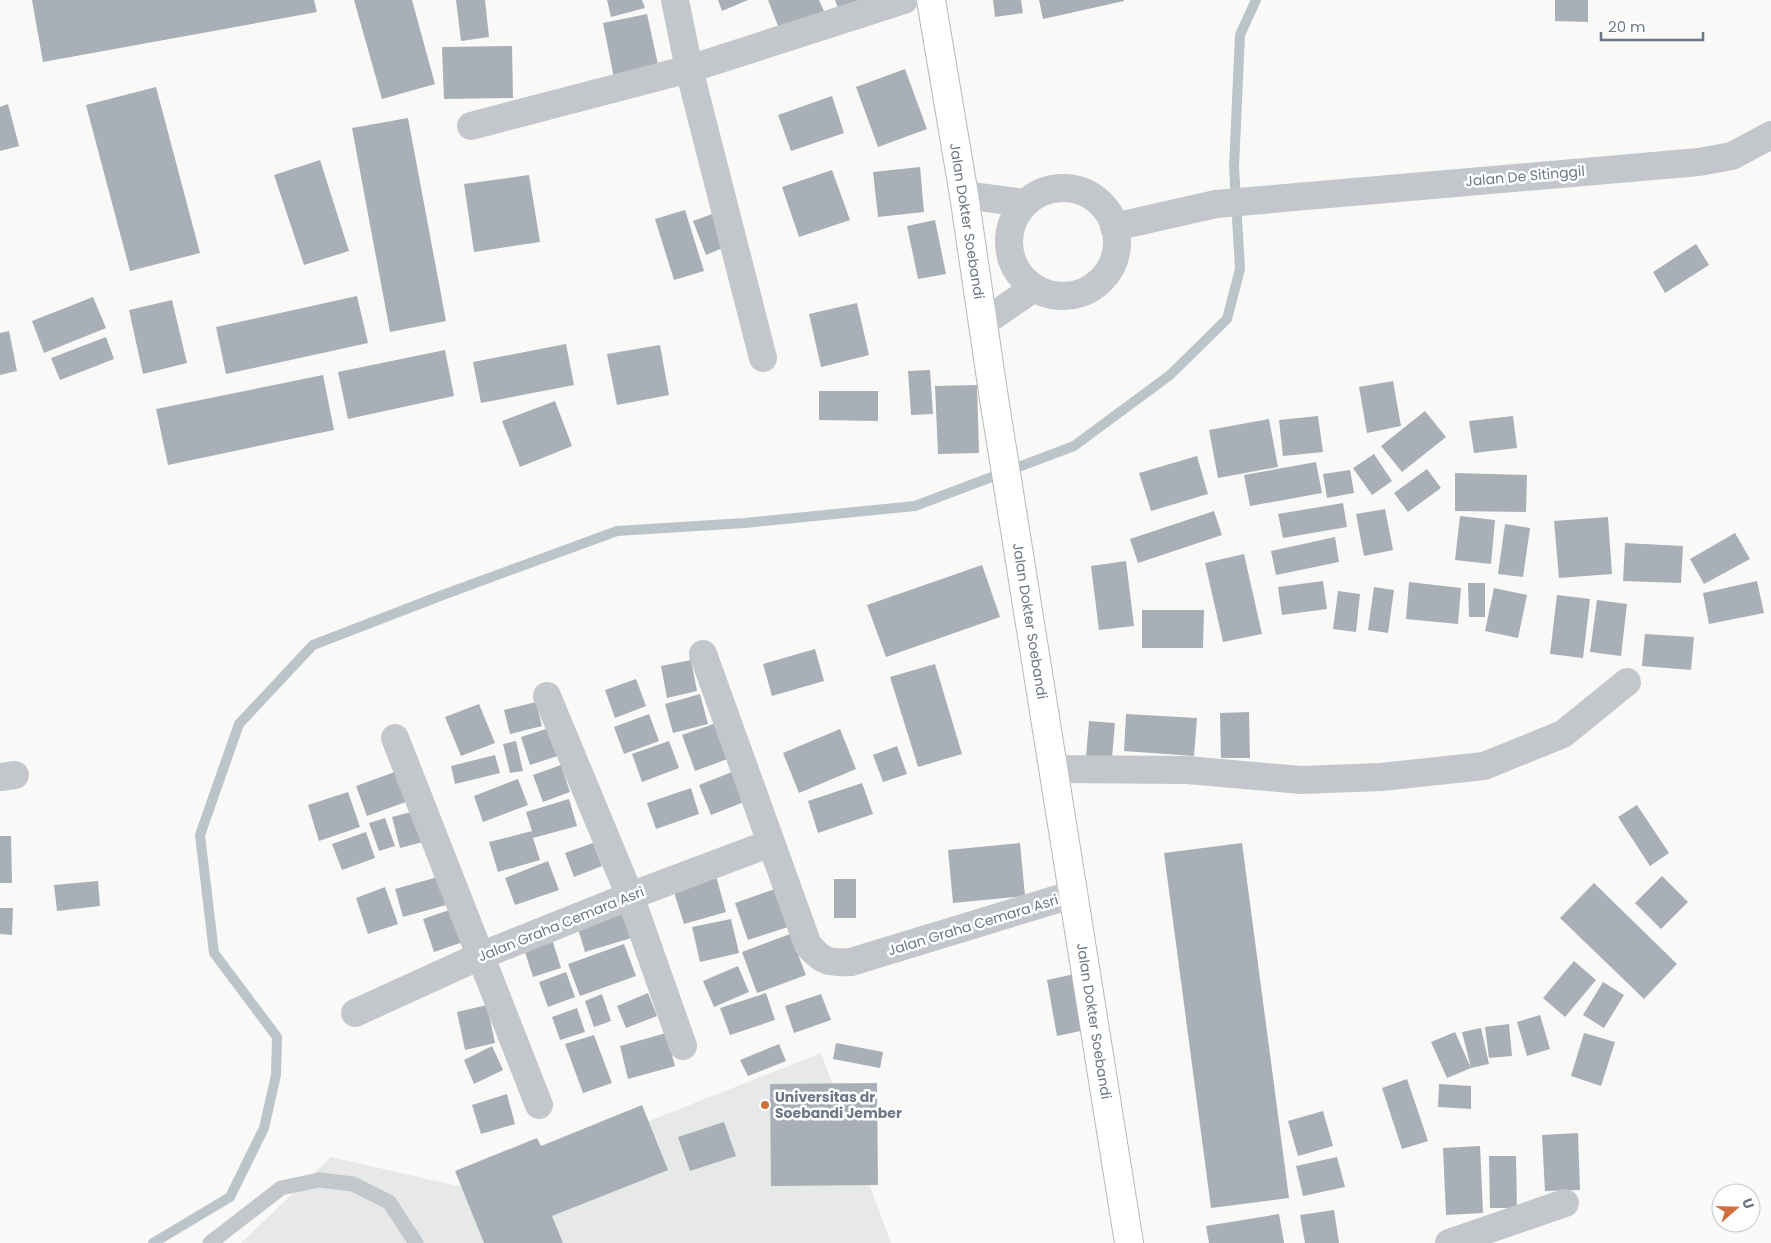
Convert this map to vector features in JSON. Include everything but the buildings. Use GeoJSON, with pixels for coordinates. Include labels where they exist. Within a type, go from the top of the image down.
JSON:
{"type":"FeatureCollection","features":[{"type":"Feature","properties":{"kind":"main road","name":"Jalan Dokter Soebandi"},"geometry":{"type":"LineString","coordinates":[[931,0],[964,195],[993,392],[1129,1243]]}},
{"type":"Feature","properties":{"kind":"street"},"geometry":{"type":"LineString","coordinates":[[675,0],[688,69],[763,358]]}},
{"type":"Feature","properties":{"kind":"street"},"geometry":{"type":"LineString","coordinates":[[471,126],[688,69],[904,0]]}},
{"type":"Feature","properties":{"kind":"street","name":"Jalan De Sitinggil"},"geometry":{"type":"LineString","coordinates":[[1114,227],[1216,204],[1699,162],[1732,156],[1771,136]]}},
{"type":"Feature","properties":{"kind":"street"},"geometry":{"type":"LineString","coordinates":[[1072,188],[1094,198],[1107,211],[1114,227],[1117,244],[1114,260],[1106,275],[1095,286],[1081,294],[1065,296],[1048,295],[1034,288],[1022,277],[1013,264],[1009,248],[1010,231],[1015,216],[1025,203],[1035,195],[1047,190],[1072,188]]}},
{"type":"Feature","properties":{"kind":"street"},"geometry":{"type":"LineString","coordinates":[[964,195],[1025,203]]}},
{"type":"Feature","properties":{"kind":"street"},"geometry":{"type":"LineString","coordinates":[[983,323],[1034,288]]}},
{"type":"Feature","properties":{"kind":"street","name":"Jalan Graha Cemara Asri"},"geometry":{"type":"LineString","coordinates":[[703,654],[808,945],[820,958],[836,963],[851,962],[1074,894]]}},
{"type":"Feature","properties":{"kind":"street"},"geometry":{"type":"LineString","coordinates":[[1054,769],[1187,770],[1301,780],[1381,776],[1484,766],[1563,734],[1627,682]]}},
{"type":"Feature","properties":{"kind":"street"},"geometry":{"type":"LineString","coordinates":[[548,696],[630,896],[684,1046]]}},
{"type":"Feature","properties":{"kind":"street"},"geometry":{"type":"LineString","coordinates":[[395,738],[540,1105]]}},
{"type":"Feature","properties":{"kind":"street","name":"Jalan Graha Cemara Asri"},"geometry":{"type":"LineString","coordinates":[[355,1013],[480,956],[770,843]]}},
{"type":"Feature","properties":{"kind":"street"},"geometry":{"type":"LineString","coordinates":[[1449,1243],[1565,1203]]}},
{"type":"Feature","properties":{"kind":"lane"},"geometry":{"type":"LineString","coordinates":[[210,1243],[281,1188],[319,1180],[354,1184],[389,1202],[416,1243]]}},
{"type":"Feature","properties":{"kind":"shaded area","name":"Universitas dr Soebandi Jember"},"geometry":{"type":"Polygon","coordinates":[[[821,1053],[891,1243],[241,1243],[331,1157],[475,1190],[821,1053]]]}},
{"type":"Feature","properties":{"kind":"waterway"},"geometry":{"type":"LineString","coordinates":[[153,1243],[230,1197],[264,1128],[276,1075],[277,1037],[214,953],[200,835],[239,724],[313,645],[617,531],[745,523],[915,506],[1074,446],[1170,375],[1227,319],[1240,269],[1234,167],[1240,35],[1256,0]]}},
{"type":"Feature","properties":{"kind":"place","name":"Universitas dr Soebandi Jember"},"geometry":{"type":"Point","coordinates":[765,1105]}}]}
